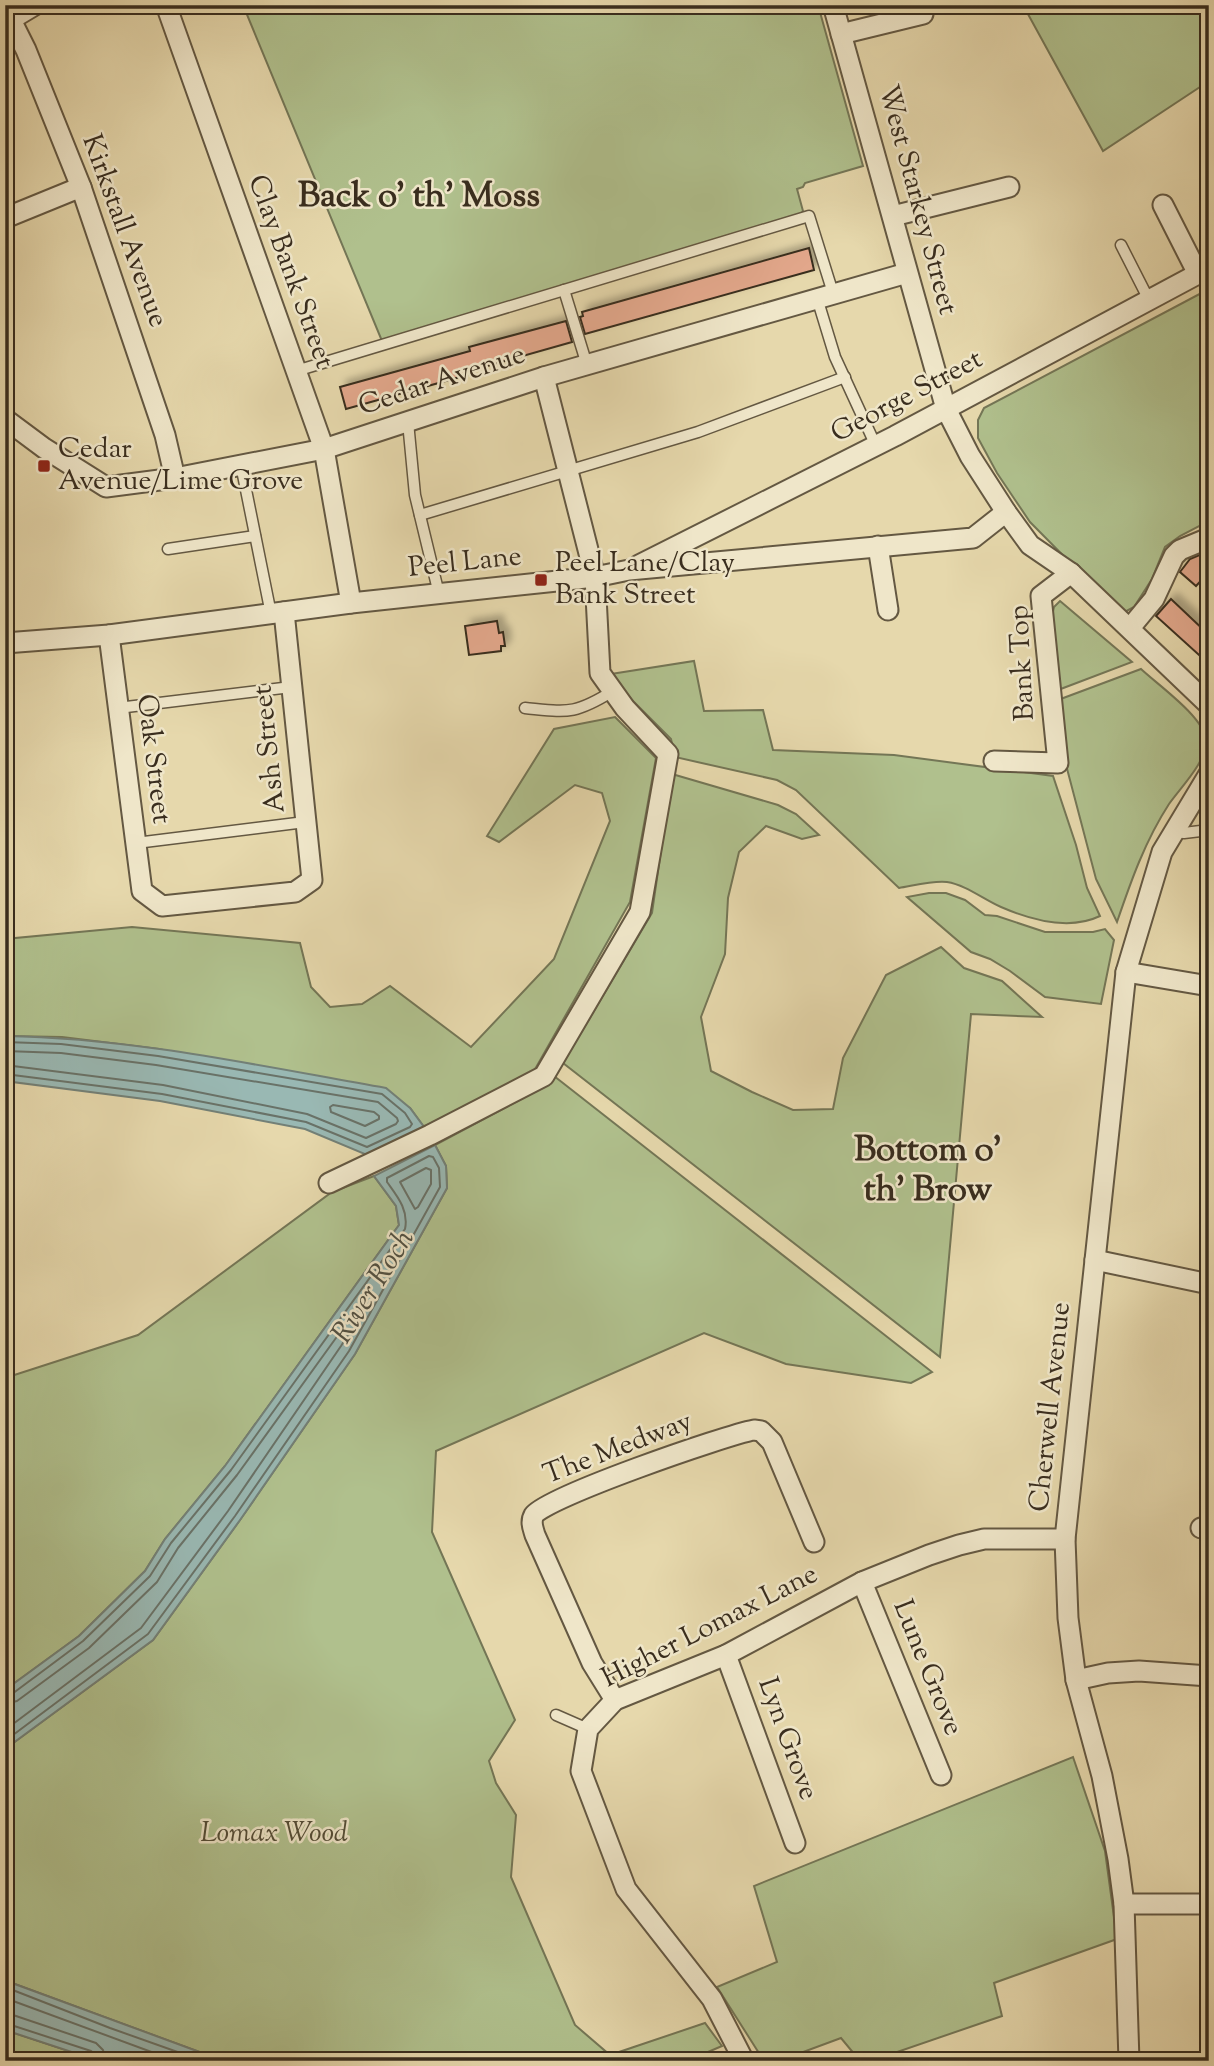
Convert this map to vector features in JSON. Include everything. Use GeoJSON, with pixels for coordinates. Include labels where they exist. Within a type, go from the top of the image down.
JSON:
{"type":"FeatureCollection","features":[{"type":"Feature","properties":{"kind":"street"},"geometry":{"type":"LineString","coordinates":[[7,17],[35,5]]}},
{"type":"Feature","properties":{"kind":"street","name":"Clay Bank Street"},"geometry":{"type":"LineString","coordinates":[[166,5],[324,449],[351,603]]}},
{"type":"Feature","properties":{"kind":"street","name":"West Starkey Street"},"geometry":{"type":"LineString","coordinates":[[834,5],[946,409],[970,456],[1030,545],[1071,573],[1209,705]]}},
{"type":"Feature","properties":{"kind":"street"},"geometry":{"type":"LineString","coordinates":[[841,34],[923,14]]}},
{"type":"Feature","properties":{"kind":"street","name":"Kirkstall Avenue"},"geometry":{"type":"LineString","coordinates":[[7,17],[81,187],[165,435],[175,478]]}},
{"type":"Feature","properties":{"kind":"street"},"geometry":{"type":"LineString","coordinates":[[5,218],[81,187]]}},
{"type":"Feature","properties":{"kind":"street"},"geometry":{"type":"LineString","coordinates":[[893,216],[1009,187]]}},
{"type":"Feature","properties":{"kind":"street"},"geometry":{"type":"LineString","coordinates":[[1163,205],[1203,271]]}},
{"type":"Feature","properties":{"kind":"street","name":"George Street"},"geometry":{"type":"LineString","coordinates":[[629,570],[876,446],[1203,271]]}},
{"type":"Feature","properties":{"kind":"street","name":"Cedar Avenue"},"geometry":{"type":"LineString","coordinates":[[5,419],[44,449],[106,487],[175,478],[324,449],[544,377],[907,273]]}},
{"type":"Feature","properties":{"kind":"street"},"geometry":{"type":"LineString","coordinates":[[329,1183],[544,1076],[640,912],[668,754],[625,708],[600,673],[595,577],[544,377]]}},
{"type":"Feature","properties":{"kind":"street","name":"Peel Lane"},"geometry":{"type":"LineString","coordinates":[[5,643],[109,635],[351,603],[595,577],[629,570],[974,538],[1006,512]]}},
{"type":"Feature","properties":{"kind":"street"},"geometry":{"type":"LineString","coordinates":[[1130,628],[1157,594],[1174,556],[1180,550],[1209,538]]}},
{"type":"Feature","properties":{"kind":"street"},"geometry":{"type":"LineString","coordinates":[[878,546],[888,610]]}},
{"type":"Feature","properties":{"kind":"street","name":"Bank Top"},"geometry":{"type":"LineString","coordinates":[[995,761],[1058,763],[1041,596],[1071,573]]}},
{"type":"Feature","properties":{"kind":"street","name":"Ash Street"},"geometry":{"type":"LineString","coordinates":[[142,891],[162,906],[295,892],[312,880],[292,687],[278,613]]}},
{"type":"Feature","properties":{"kind":"street","name":"Oak Street"},"geometry":{"type":"LineString","coordinates":[[109,635],[142,891]]}},
{"type":"Feature","properties":{"kind":"street","name":"Cherwell Avenue"},"geometry":{"type":"LineString","coordinates":[[1129,2061],[1124,1904],[1102,1776],[1076,1680],[1068,1618],[1065,1539],[1126,972],[1162,852],[1209,774]]}},
{"type":"Feature","properties":{"kind":"street"},"geometry":{"type":"LineString","coordinates":[[1126,972],[1209,986]]}},
{"type":"Feature","properties":{"kind":"street"},"geometry":{"type":"LineString","coordinates":[[1095,1259],[1209,1284]]}},
{"type":"Feature","properties":{"kind":"street","name":"The Medway"},"geometry":{"type":"LineString","coordinates":[[615,1700],[592,1663],[535,1535],[531,1524],[534,1514],[582,1488],[746,1431],[761,1431],[772,1442],[814,1542]]}},
{"type":"Feature","properties":{"kind":"street","name":"Higher Lomax Lane"},"geometry":{"type":"LineString","coordinates":[[744,2061],[712,1999],[626,1889],[581,1771],[588,1728],[615,1700],[726,1655],[862,1582],[959,1545],[984,1539],[1065,1539]]}},
{"type":"Feature","properties":{"kind":"street","name":"Lune Grove"},"geometry":{"type":"LineString","coordinates":[[862,1582],[941,1775]]}},
{"type":"Feature","properties":{"kind":"street","name":"Lyn Grove"},"geometry":{"type":"LineString","coordinates":[[726,1655],[795,1843]]}},
{"type":"Feature","properties":{"kind":"street"},"geometry":{"type":"LineString","coordinates":[[1076,1680],[1108,1673],[1139,1671],[1209,1676]]}},
{"type":"Feature","properties":{"kind":"street"},"geometry":{"type":"LineString","coordinates":[[1124,1904],[1209,1904]]}},
{"type":"Feature","properties":{"kind":"lane"},"geometry":{"type":"LineString","coordinates":[[296,371],[809,216],[835,357],[876,446]]}},
{"type":"Feature","properties":{"kind":"lane"},"geometry":{"type":"LineString","coordinates":[[1121,245],[1149,300]]}},
{"type":"Feature","properties":{"kind":"lane"},"geometry":{"type":"LineString","coordinates":[[564,290],[587,365]]}},
{"type":"Feature","properties":{"kind":"lane"},"geometry":{"type":"LineString","coordinates":[[419,515],[698,432],[845,377]]}},
{"type":"Feature","properties":{"kind":"lane"},"geometry":{"type":"LineString","coordinates":[[408,422],[419,515],[439,594]]}},
{"type":"Feature","properties":{"kind":"lane"},"geometry":{"type":"LineString","coordinates":[[240,466],[255,536],[278,613]]}},
{"type":"Feature","properties":{"kind":"lane"},"geometry":{"type":"LineString","coordinates":[[168,548],[255,536]]}},
{"type":"Feature","properties":{"kind":"lane"},"geometry":{"type":"LineString","coordinates":[[118,708],[292,687]]}},
{"type":"Feature","properties":{"kind":"lane"},"geometry":{"type":"LineString","coordinates":[[524,708],[567,712],[589,706],[613,691]]}},
{"type":"Feature","properties":{"kind":"lane"},"geometry":{"type":"LineString","coordinates":[[136,843],[306,822]]}},
{"type":"Feature","properties":{"kind":"lane"},"geometry":{"type":"LineString","coordinates":[[1175,831],[1184,833],[1209,830]]}},
{"type":"Feature","properties":{"kind":"lane"},"geometry":{"type":"LineString","coordinates":[[556,1715],[588,1728]]}},
{"type":"Feature","properties":{"kind":"green space"},"geometry":{"type":"Polygon","coordinates":[[[243,5],[818,5],[863,166],[805,183],[797,189],[803,211],[799,217],[382,341],[243,5]]]}},
{"type":"Feature","properties":{"kind":"green space"},"geometry":{"type":"Polygon","coordinates":[[[1023,5],[1209,5],[1209,81],[1103,151],[1023,5]]]}},
{"type":"Feature","properties":{"kind":"green space"},"geometry":{"type":"Polygon","coordinates":[[[1209,289],[1209,521],[1165,547],[1152,579],[1134,607],[1121,614],[1030,522],[997,473],[978,438],[978,420],[984,408],[1209,289]]]}},
{"type":"Feature","properties":{"kind":"green space"},"geometry":{"type":"Polygon","coordinates":[[[1060,601],[1132,662],[1058,690],[1051,620],[1054,607],[1060,601]]]}},
{"type":"Feature","properties":{"kind":"green space"},"geometry":{"type":"Polygon","coordinates":[[[694,661],[704,711],[763,710],[773,750],[894,755],[1053,776],[1087,888],[1100,916],[1076,923],[1050,922],[1013,912],[961,886],[947,882],[930,882],[899,888],[796,790],[777,780],[675,757],[671,739],[627,695],[611,674],[694,661]]]}},
{"type":"Feature","properties":{"kind":"green space"},"geometry":{"type":"Polygon","coordinates":[[[1141,669],[1189,712],[1197,721],[1206,740],[1198,765],[1169,804],[1153,832],[1133,876],[1117,922],[1096,879],[1065,761],[1058,700],[1141,669]]]}},
{"type":"Feature","properties":{"kind":"green space"},"geometry":{"type":"Polygon","coordinates":[[[615,717],[656,758],[630,902],[534,1071],[424,1127],[410,1108],[159,1049],[62,1037],[5,1036],[5,939],[132,927],[300,943],[311,987],[330,1007],[362,1004],[390,986],[471,1047],[554,959],[610,821],[602,793],[575,785],[499,842],[487,836],[554,729],[615,717]]]}},
{"type":"Feature","properties":{"kind":"green space"},"geometry":{"type":"Polygon","coordinates":[[[672,774],[778,805],[796,814],[819,835],[802,839],[766,826],[739,852],[728,898],[725,954],[701,1017],[711,1071],[793,1110],[833,1109],[843,1058],[886,975],[941,947],[964,968],[1002,981],[1042,1017],[971,1014],[940,1357],[563,1063],[652,913],[672,774]]]}},
{"type":"Feature","properties":{"kind":"green space"},"geometry":{"type":"Polygon","coordinates":[[[946,893],[965,900],[985,915],[997,916],[1045,932],[1093,932],[1105,929],[1114,940],[1101,1004],[1045,997],[1010,971],[971,952],[907,897],[946,893]]]}},
{"type":"Feature","properties":{"kind":"green space","name":"Lomax Wood"},"geometry":{"type":"Polygon","coordinates":[[[554,1076],[932,1372],[911,1383],[786,1364],[704,1333],[436,1451],[432,1532],[515,1720],[489,1761],[496,1783],[516,1815],[511,1877],[575,2025],[610,2055],[705,2023],[722,2046],[687,2061],[224,2061],[12,1983],[5,1977],[5,1749],[153,1640],[240,1520],[355,1354],[447,1188],[446,1166],[435,1145],[546,1086],[554,1076]]]}},
{"type":"Feature","properties":{"kind":"green space"},"geometry":{"type":"Polygon","coordinates":[[[374,1176],[396,1206],[399,1225],[225,1466],[165,1539],[145,1571],[79,1636],[5,1690],[5,1378],[138,1335],[332,1192],[374,1176]]]}},
{"type":"Feature","properties":{"kind":"green space"},"geometry":{"type":"Polygon","coordinates":[[[1073,1757],[1105,1851],[1117,1939],[994,1983],[1002,2016],[871,2061],[860,2061],[841,2038],[779,2061],[764,2061],[717,1987],[777,1962],[754,1886],[1073,1757]]]}},
{"type":"Feature","properties":{"kind":"green space"},"geometry":{"type":"Polygon","coordinates":[[[5,2030],[99,2061],[5,2061],[5,2030]]]}},
{"type":"Feature","properties":{"kind":"water"},"geometry":{"type":"Polygon","coordinates":[[[5,1036],[149,1048],[386,1088],[410,1108],[424,1127],[367,1155],[305,1129],[160,1101],[5,1081],[5,1036]]]}},
{"type":"Feature","properties":{"kind":"water","name":"River Roch"},"geometry":{"type":"Polygon","coordinates":[[[435,1145],[446,1166],[447,1188],[355,1354],[240,1520],[153,1640],[5,1749],[5,1690],[79,1636],[145,1571],[165,1539],[225,1466],[399,1225],[396,1206],[374,1176],[435,1145]]]}},
{"type":"Feature","properties":{"kind":"water"},"geometry":{"type":"Polygon","coordinates":[[[5,1977],[12,1983],[224,2061],[99,2061],[5,2030],[5,1977]]]}},
{"type":"Feature","properties":{"kind":"building"},"geometry":{"type":"Polygon","coordinates":[[[809,248],[814,270],[585,334],[580,317],[583,316],[582,312],[809,248]]]}},
{"type":"Feature","properties":{"kind":"building"},"geometry":{"type":"Polygon","coordinates":[[[566,321],[572,342],[346,409],[340,387],[470,351],[469,347],[566,321]]]}},
{"type":"Feature","properties":{"kind":"building"},"geometry":{"type":"Polygon","coordinates":[[[1209,551],[1209,572],[1196,586],[1180,572],[1190,559],[1209,551]]]}},
{"type":"Feature","properties":{"kind":"building"},"geometry":{"type":"Polygon","coordinates":[[[1171,599],[1209,635],[1209,664],[1156,616],[1171,599]]]}},
{"type":"Feature","properties":{"kind":"building"},"geometry":{"type":"Polygon","coordinates":[[[497,621],[499,633],[503,632],[505,646],[501,646],[501,651],[469,655],[465,626],[497,621]]]}},
{"type":"Feature","properties":{"kind":"place","name":"Cedar Avenue/Lime Grove"},"geometry":{"type":"Point","coordinates":[44,466]}},
{"type":"Feature","properties":{"kind":"place","name":"Peel Lane/Clay Bank Street"},"geometry":{"type":"Point","coordinates":[541,580]}},
{"type":"Feature","properties":{"kind":"district","name":"Back o' th' Moss"},"geometry":{"type":"Point","coordinates":[419,197]}},
{"type":"Feature","properties":{"kind":"district","name":"Bottom o' th' Brow"},"geometry":{"type":"Point","coordinates":[928,1171]}}]}
